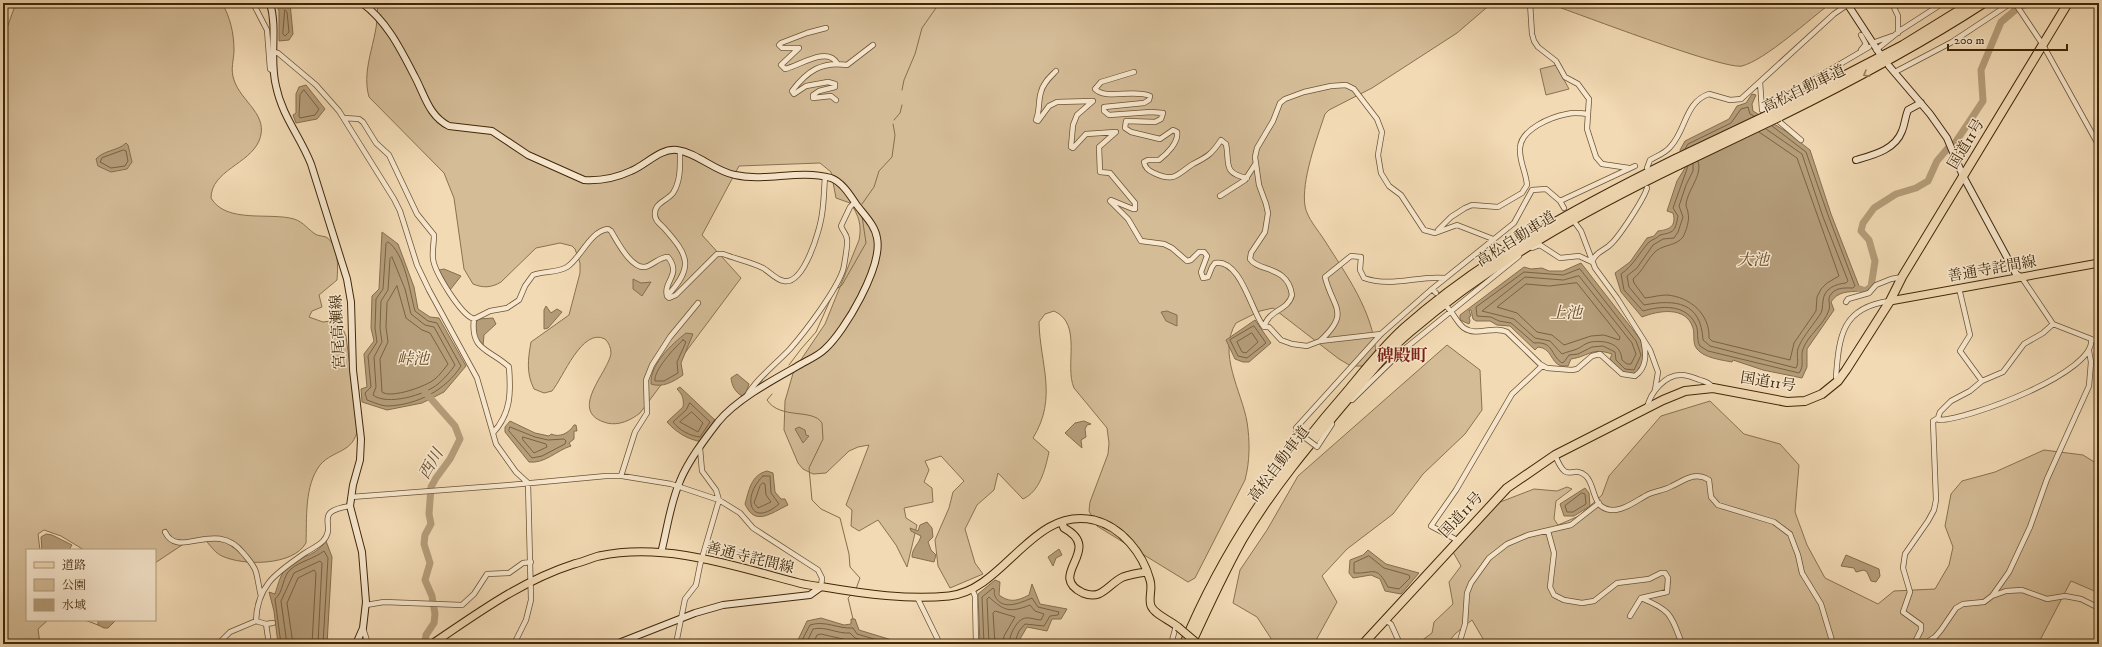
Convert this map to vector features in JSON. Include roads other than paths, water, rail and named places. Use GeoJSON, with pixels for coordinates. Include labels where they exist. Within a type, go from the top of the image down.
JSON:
{"type":"FeatureCollection","features":[{"type":"Feature","properties":{"kind":"highway","name":"高松自動車道"},"geometry":{"type":"LineString","coordinates":[[1777,114],[1903,45],[1971,3]]}},
{"type":"Feature","properties":{"kind":"highway","name":"高松自動車道"},"geometry":{"type":"LineString","coordinates":[[1184,644],[1211,584],[1239,534],[1309,434],[1376,354],[1427,309],[1507,251],[1600,197],[1777,114],[1857,79],[1984,3]]}},
{"type":"Feature","properties":{"kind":"highway","name":"国道11号"},"geometry":{"type":"LineString","coordinates":[[1363,644],[1457,540],[1507,488],[1555,455],[1685,391],[1713,388],[1795,402],[1813,398],[1830,388],[1838,381],[1890,301],[1902,277],[2068,3]]}},
{"type":"Feature","properties":{"kind":"highway","name":"高松自動車道"},"geometry":{"type":"LineString","coordinates":[[1191,644],[1216,590],[1243,539],[1275,490],[1314,439],[1382,358],[1432,314],[1512,256],[1603,202],[1677,162]]}},
{"type":"Feature","properties":{"kind":"main road","name":"善通寺詫間線"},"geometry":{"type":"LineString","coordinates":[[1890,301],[2099,263]]}},
{"type":"Feature","properties":{"kind":"main road","name":"善通寺詫間線"},"geometry":{"type":"LineString","coordinates":[[432,644],[494,602],[531,580],[598,556],[628,552],[661,553],[702,558],[802,584],[857,593],[917,597],[948,596],[972,589],[984,582],[1046,529],[1062,523],[1086,519],[1109,526],[1116,530],[1132,545],[1147,572],[1151,583],[1150,598],[1152,608],[1177,626],[1198,644]]}},
{"type":"Feature","properties":{"kind":"main road"},"geometry":{"type":"LineString","coordinates":[[1062,523],[1064,528],[1073,533],[1079,542],[1080,550],[1070,571],[1070,580],[1072,585],[1083,592],[1097,595],[1105,592],[1122,578],[1147,572]]}},
{"type":"Feature","properties":{"kind":"street"},"geometry":{"type":"LineString","coordinates":[[253,3],[267,30],[270,68],[274,72]]}},
{"type":"Feature","properties":{"kind":"street","name":"宮尾高瀬線"},"geometry":{"type":"LineString","coordinates":[[270,3],[274,22],[274,72],[278,98],[286,118],[312,164],[350,292],[353,370],[361,439],[360,460],[350,506],[362,552],[366,605],[363,628],[356,644]]}},
{"type":"Feature","properties":{"kind":"street"},"geometry":{"type":"LineString","coordinates":[[362,3],[389,29],[416,77],[431,110],[443,123],[450,126],[492,131],[528,154],[584,180],[594,181],[617,177],[642,166],[658,154],[671,150],[680,151],[734,175],[757,178],[791,175],[825,177],[835,180],[842,185],[874,228],[878,239],[878,250],[872,271],[847,322],[838,336],[823,351],[774,380],[745,400],[719,421],[684,472],[678,487],[661,553]]}},
{"type":"Feature","properties":{"kind":"street"},"geometry":{"type":"LineString","coordinates":[[1530,3],[1532,34],[1534,41],[1556,61],[1565,77],[1578,84],[1586,92],[1589,99],[1587,129],[1596,157],[1600,162],[1629,168]]}},
{"type":"Feature","properties":{"kind":"street"},"geometry":{"type":"LineString","coordinates":[[1892,3],[1898,16],[1898,33]]}},
{"type":"Feature","properties":{"kind":"street"},"geometry":{"type":"LineString","coordinates":[[1647,168],[1647,162],[1670,148],[1693,105],[1699,100],[1709,94],[1730,100],[1741,99],[1834,14],[1848,4],[1878,52],[1898,33],[1943,3]]}},
{"type":"Feature","properties":{"kind":"street"},"geometry":{"type":"LineString","coordinates":[[1895,72],[1952,42],[2011,3]]}},
{"type":"Feature","properties":{"kind":"street"},"geometry":{"type":"LineString","coordinates":[[2015,3],[2043,45],[2099,146]]}},
{"type":"Feature","properties":{"kind":"street"},"geometry":{"type":"LineString","coordinates":[[826,28],[807,33],[781,43],[779,45],[782,48],[799,48],[781,65],[785,69],[806,60],[826,57],[832,58],[838,64]]}},
{"type":"Feature","properties":{"kind":"street"},"geometry":{"type":"LineString","coordinates":[[1875,42],[1898,33]]}},
{"type":"Feature","properties":{"kind":"street"},"geometry":{"type":"LineString","coordinates":[[1858,54],[1866,44],[1861,35]]}},
{"type":"Feature","properties":{"kind":"street"},"geometry":{"type":"LineString","coordinates":[[836,100],[831,96],[814,98],[813,96],[819,91],[835,87],[836,84],[831,82],[806,86],[794,94],[792,91],[810,72],[826,64],[847,65],[872,45]]}},
{"type":"Feature","properties":{"kind":"street"},"geometry":{"type":"LineString","coordinates":[[1762,110],[1800,86],[1858,54],[1869,46]]}},
{"type":"Feature","properties":{"kind":"street"},"geometry":{"type":"LineString","coordinates":[[274,52],[278,53],[316,86],[344,118],[400,211],[417,265],[477,378],[496,444],[504,457],[528,483],[531,562],[530,610],[514,644]]}},
{"type":"Feature","properties":{"kind":"street"},"geometry":{"type":"LineString","coordinates":[[1889,66],[1921,103],[1947,138],[1963,176],[2016,274],[2022,278],[2052,324],[2099,342]]}},
{"type":"Feature","properties":{"kind":"street"},"geometry":{"type":"LineString","coordinates":[[1056,71],[1045,82],[1040,92],[1039,113],[1036,120],[1038,121],[1050,106],[1057,102],[1093,101],[1077,115],[1073,125],[1071,146],[1073,148],[1077,145],[1086,134],[1116,132],[1099,147],[1100,172],[1110,173],[1132,199],[1136,207],[1133,209],[1111,200],[1110,201],[1128,219],[1141,241],[1164,244],[1172,248],[1187,261],[1194,258],[1199,252],[1206,253],[1201,272],[1203,278],[1208,277],[1215,263],[1221,263],[1231,268],[1249,296],[1258,321],[1264,328]]}},
{"type":"Feature","properties":{"kind":"street"},"geometry":{"type":"LineString","coordinates":[[1134,72],[1101,82],[1095,89],[1098,92],[1105,93],[1141,94],[1150,96],[1149,100],[1144,103],[1104,107],[1104,111],[1109,115],[1151,112],[1163,113],[1161,119],[1155,122],[1126,121],[1124,128],[1131,132],[1160,139],[1173,130],[1177,132],[1177,138],[1159,160],[1148,160],[1144,162],[1150,171],[1164,176],[1177,176],[1192,165],[1207,157],[1221,140],[1226,144],[1228,167],[1234,174],[1247,178]]}},
{"type":"Feature","properties":{"kind":"street"},"geometry":{"type":"LineString","coordinates":[[1760,82],[1762,110]]}},
{"type":"Feature","properties":{"kind":"street"},"geometry":{"type":"LineString","coordinates":[[1264,328],[1268,317],[1287,305],[1292,294],[1287,282],[1276,271],[1256,265],[1250,259],[1251,253],[1259,242],[1267,225],[1266,204],[1259,185],[1256,163],[1256,148],[1273,121],[1280,103],[1304,92],[1330,86],[1346,85],[1354,89],[1361,96],[1380,126],[1381,144],[1378,164],[1384,181],[1401,195],[1424,230],[1435,233],[1457,225],[1493,239]]}},
{"type":"Feature","properties":{"kind":"street"},"geometry":{"type":"LineString","coordinates":[[1856,160],[1881,152],[1895,142],[1903,130],[1908,110],[1921,103]]}},
{"type":"Feature","properties":{"kind":"street"},"geometry":{"type":"LineString","coordinates":[[1762,110],[1784,124],[1800,140]]}},
{"type":"Feature","properties":{"kind":"street"},"geometry":{"type":"LineString","coordinates":[[1435,233],[1451,217],[1472,205],[1498,207],[1522,193],[1525,189],[1526,179],[1520,149],[1524,137],[1551,119],[1568,114],[1588,114]]}},
{"type":"Feature","properties":{"kind":"street"},"geometry":{"type":"LineString","coordinates":[[344,118],[358,119],[363,122],[376,143],[390,155],[417,214],[434,234],[433,260],[456,303],[469,318],[474,319],[490,310],[507,308],[519,300],[525,286],[533,275],[568,267],[595,236],[603,229],[608,228],[625,255],[639,267],[647,267],[663,257],[668,257],[673,264],[674,270],[667,296]]}},
{"type":"Feature","properties":{"kind":"street"},"geometry":{"type":"LineString","coordinates":[[667,296],[682,278],[685,259],[682,249],[656,221],[655,213],[657,207],[672,195],[677,186],[679,177],[680,151]]}},
{"type":"Feature","properties":{"kind":"street"},"geometry":{"type":"LineString","coordinates":[[1220,196],[1240,185],[1247,178],[1256,163]]}},
{"type":"Feature","properties":{"kind":"street"},"geometry":{"type":"LineString","coordinates":[[1560,201],[1635,166]]}},
{"type":"Feature","properties":{"kind":"street"},"geometry":{"type":"LineString","coordinates":[[667,296],[669,298],[676,295],[717,254],[723,254],[763,268],[784,281],[792,280],[800,274],[808,259],[822,214],[825,177]]}},
{"type":"Feature","properties":{"kind":"street"},"geometry":{"type":"LineString","coordinates":[[1592,262],[1596,253],[1611,244],[1636,210],[1646,188]]}},
{"type":"Feature","properties":{"kind":"street"},"geometry":{"type":"LineString","coordinates":[[1564,208],[1560,201],[1546,189],[1532,190],[1514,223],[1445,278],[1381,334],[1296,428],[1296,431],[1317,447],[1337,416],[1402,351],[1518,256],[1540,245],[1560,258],[1579,256],[1592,262]]}},
{"type":"Feature","properties":{"kind":"street"},"geometry":{"type":"LineString","coordinates":[[745,400],[750,390],[772,364],[790,348],[804,331],[837,283],[844,268],[848,241],[841,226],[850,207],[855,202]]}},
{"type":"Feature","properties":{"kind":"street"},"geometry":{"type":"LineString","coordinates":[[1573,220],[1581,231],[1592,262],[1643,339],[1658,372],[1655,390],[1647,409]]}},
{"type":"Feature","properties":{"kind":"street"},"geometry":{"type":"LineString","coordinates":[[1320,341],[1331,331],[1338,317],[1337,306],[1329,290],[1325,277],[1351,256],[1361,256],[1360,270],[1364,278],[1368,279],[1384,282],[1404,282],[1429,278],[1445,278]]}},
{"type":"Feature","properties":{"kind":"street"},"geometry":{"type":"LineString","coordinates":[[1846,302],[1848,299],[1869,293],[1876,285],[1891,279],[1902,277]]}},
{"type":"Feature","properties":{"kind":"street"},"geometry":{"type":"LineString","coordinates":[[1958,288],[1970,335],[1960,352],[1982,381]]}},
{"type":"Feature","properties":{"kind":"street"},"geometry":{"type":"LineString","coordinates":[[1432,289],[1436,293]]}},
{"type":"Feature","properties":{"kind":"street"},"geometry":{"type":"LineString","coordinates":[[1838,381],[1836,377],[1840,340],[1848,321],[1867,307],[1890,301]]}},
{"type":"Feature","properties":{"kind":"street"},"geometry":{"type":"LineString","coordinates":[[621,476],[635,432],[647,413],[646,380],[652,365],[670,337],[698,304]]}},
{"type":"Feature","properties":{"kind":"street"},"geometry":{"type":"LineString","coordinates":[[1446,306],[1452,311],[1464,328],[1476,331],[1502,329],[1542,366],[1556,370],[1578,369],[1592,356],[1600,354],[1622,374],[1635,376],[1640,372],[1645,360],[1643,339]]}},
{"type":"Feature","properties":{"kind":"street"},"geometry":{"type":"LineString","coordinates":[[474,319],[472,334],[477,344],[485,348],[494,358],[501,360],[509,367],[508,407],[505,418],[493,434]]}},
{"type":"Feature","properties":{"kind":"street"},"geometry":{"type":"LineString","coordinates":[[1914,644],[1921,630],[1921,625],[1903,612],[1910,586],[1903,568],[1903,559],[1909,545],[1934,510],[1937,484],[1932,423],[1938,418],[1944,407],[1970,391],[1982,381],[2003,372],[2024,344],[2043,333],[2052,324]]}},
{"type":"Feature","properties":{"kind":"street"},"geometry":{"type":"LineString","coordinates":[[1264,328],[1269,327],[1281,340],[1292,344],[1307,346],[1320,341],[1381,334]]}},
{"type":"Feature","properties":{"kind":"street"},"geometry":{"type":"LineString","coordinates":[[1938,418],[1941,420],[1959,418],[2030,391],[2066,372],[2089,352],[2092,344],[2091,339]]}},
{"type":"Feature","properties":{"kind":"street"},"geometry":{"type":"LineString","coordinates":[[1924,644],[1938,634],[1956,608],[1963,604],[1984,602],[1992,596],[2010,572],[2030,527],[2047,478],[2081,407],[2091,376],[2089,352]]}},
{"type":"Feature","properties":{"kind":"street"},"geometry":{"type":"LineString","coordinates":[[1457,540],[1431,526],[1456,490],[1512,394],[1542,366]]}},
{"type":"Feature","properties":{"kind":"street"},"geometry":{"type":"LineString","coordinates":[[1655,390],[1669,378],[1681,375],[1708,383],[1713,388]]}},
{"type":"Feature","properties":{"kind":"street"},"geometry":{"type":"LineString","coordinates":[[676,644],[685,598],[696,585],[702,558],[719,500],[716,490],[702,471],[700,448]]}},
{"type":"Feature","properties":{"kind":"street"},"geometry":{"type":"LineString","coordinates":[[1555,455],[1561,470],[1565,473],[1579,472],[1586,477],[1591,483],[1598,503],[1606,508],[1624,508],[1649,494],[1671,487],[1689,477],[1704,477],[1709,480],[1711,498],[1718,505],[1774,522],[1790,534],[1798,555],[1802,574],[1821,604],[1832,644]]}},
{"type":"Feature","properties":{"kind":"street"},"geometry":{"type":"LineString","coordinates":[[351,497],[621,476],[678,487],[719,500],[740,513],[753,528],[818,570],[822,578],[820,586],[810,595],[723,605],[682,618],[616,644]]}},
{"type":"Feature","properties":{"kind":"street"},"geometry":{"type":"LineString","coordinates":[[1459,644],[1465,624],[1467,592],[1480,569],[1489,558],[1507,544],[1528,535],[1571,525],[1580,520],[1598,503]]}},
{"type":"Feature","properties":{"kind":"street"},"geometry":{"type":"LineString","coordinates":[[256,621],[257,601],[276,573],[322,542],[328,531],[327,518],[330,512],[335,508],[350,506]]}},
{"type":"Feature","properties":{"kind":"street"},"geometry":{"type":"LineString","coordinates":[[1548,531],[1554,553],[1550,587],[1554,595],[1570,601],[1589,602],[1600,597],[1617,583],[1649,579],[1661,573],[1665,573],[1668,578],[1667,592],[1641,598],[1630,616]]}},
{"type":"Feature","properties":{"kind":"street"},"geometry":{"type":"LineString","coordinates":[[165,532],[168,539],[175,543],[217,538],[232,542],[239,547],[255,570],[260,596]]}},
{"type":"Feature","properties":{"kind":"street"},"geometry":{"type":"LineString","coordinates":[[366,605],[384,602],[462,605],[474,594],[487,574],[508,573],[523,563],[531,562]]}},
{"type":"Feature","properties":{"kind":"street"},"geometry":{"type":"LineString","coordinates":[[972,589],[975,596],[976,644]]}},
{"type":"Feature","properties":{"kind":"street"},"geometry":{"type":"LineString","coordinates":[[1992,596],[2006,591],[2022,590],[2047,600],[2065,596],[2080,599],[2099,608]]}},
{"type":"Feature","properties":{"kind":"street"},"geometry":{"type":"LineString","coordinates":[[917,597],[940,644]]}},
{"type":"Feature","properties":{"kind":"street"},"geometry":{"type":"LineString","coordinates":[[1641,598],[1663,607],[1668,612],[1682,644]]}},
{"type":"Feature","properties":{"kind":"street"},"geometry":{"type":"LineString","coordinates":[[1385,620],[1391,624],[1400,644]]}},
{"type":"Feature","properties":{"kind":"street"},"geometry":{"type":"LineString","coordinates":[[218,644],[230,632],[256,621],[266,624],[273,623]]}},
{"type":"Feature","properties":{"kind":"street"},"geometry":{"type":"LineString","coordinates":[[266,624],[269,644]]}},
{"type":"Feature","properties":{"kind":"street"},"geometry":{"type":"LineString","coordinates":[[1171,644],[1177,626]]}},
{"type":"Feature","properties":{"kind":"street"},"geometry":{"type":"LineString","coordinates":[[363,628],[367,634],[368,644]]}},
{"type":"Feature","properties":{"kind":"water"},"geometry":{"type":"Polygon","coordinates":[[[276,3],[290,3],[293,34],[289,40],[279,41],[279,11],[276,3]]]}},
{"type":"Feature","properties":{"kind":"water"},"geometry":{"type":"Polygon","coordinates":[[[306,85],[325,109],[317,119],[296,123],[293,115],[296,113],[296,94],[299,87],[306,85]]]}},
{"type":"Feature","properties":{"kind":"water","name":"大池"},"geometry":{"type":"Polygon","coordinates":[[[1752,94],[1756,95],[1752,104],[1753,111],[1787,132],[1810,150],[1831,214],[1860,291],[1840,294],[1831,302],[1834,310],[1807,349],[1807,367],[1802,378],[1763,370],[1733,360],[1732,362],[1704,355],[1695,347],[1693,328],[1684,316],[1678,313],[1663,312],[1642,317],[1621,292],[1615,273],[1630,262],[1647,238],[1654,236],[1658,231],[1668,229],[1673,225],[1673,213],[1667,211],[1677,181],[1685,168],[1680,150],[1685,141],[1729,119],[1737,106],[1746,103],[1752,94]]]}},
{"type":"Feature","properties":{"kind":"water"},"geometry":{"type":"Polygon","coordinates":[[[126,143],[128,145],[132,162],[127,169],[111,172],[98,166],[96,159],[99,156],[119,148],[126,143]]]}},
{"type":"Feature","properties":{"kind":"water","name":"峠池"},"geometry":{"type":"Polygon","coordinates":[[[382,232],[398,244],[414,287],[418,309],[430,317],[439,318],[466,366],[444,392],[422,403],[387,410],[362,402],[361,389],[367,387],[364,354],[374,341],[371,328],[372,296],[379,289],[382,232]]]}},
{"type":"Feature","properties":{"kind":"water","name":"上池"},"geometry":{"type":"Polygon","coordinates":[[[1581,263],[1640,339],[1643,349],[1643,359],[1637,372],[1631,374],[1625,373],[1610,359],[1612,354],[1599,351],[1571,359],[1568,366],[1561,366],[1557,364],[1549,352],[1538,347],[1535,350],[1510,326],[1497,325],[1490,321],[1476,321],[1473,319],[1471,310],[1469,310],[1471,316],[1469,317],[1469,324],[1460,320],[1460,315],[1524,267],[1531,269],[1542,268],[1549,271],[1563,271],[1581,263]]]}},
{"type":"Feature","properties":{"kind":"water"},"geometry":{"type":"Polygon","coordinates":[[[444,269],[461,276],[450,290],[439,270],[444,269]]]}},
{"type":"Feature","properties":{"kind":"water"},"geometry":{"type":"Polygon","coordinates":[[[633,279],[641,283],[651,282],[642,296],[633,289],[633,279]]]}},
{"type":"Feature","properties":{"kind":"water"},"geometry":{"type":"Polygon","coordinates":[[[546,306],[551,313],[557,309],[562,312],[548,328],[544,329],[544,310],[546,306]]]}},
{"type":"Feature","properties":{"kind":"water"},"geometry":{"type":"Polygon","coordinates":[[[1167,311],[1177,315],[1177,326],[1166,321],[1161,312],[1167,311]]]}},
{"type":"Feature","properties":{"kind":"water"},"geometry":{"type":"Polygon","coordinates":[[[493,318],[496,324],[484,335],[483,346],[476,339],[475,323],[479,319],[493,318]]]}},
{"type":"Feature","properties":{"kind":"water"},"geometry":{"type":"Polygon","coordinates":[[[1255,320],[1271,343],[1249,362],[1243,362],[1235,359],[1226,340],[1255,320]]]}},
{"type":"Feature","properties":{"kind":"water"},"geometry":{"type":"Polygon","coordinates":[[[686,333],[693,334],[681,363],[683,375],[667,384],[651,384],[654,369],[658,362],[674,343],[686,333]]]}},
{"type":"Feature","properties":{"kind":"water"},"geometry":{"type":"Polygon","coordinates":[[[737,374],[749,384],[745,395],[742,396],[736,391],[731,381],[731,378],[737,374]]]}},
{"type":"Feature","properties":{"kind":"water"},"geometry":{"type":"Polygon","coordinates":[[[680,387],[716,421],[702,442],[683,435],[667,422],[683,407],[683,398],[677,389],[680,387]]]}},
{"type":"Feature","properties":{"kind":"water"},"geometry":{"type":"Polygon","coordinates":[[[510,421],[535,433],[549,436],[551,434],[564,434],[574,425],[576,425],[577,431],[574,431],[574,439],[569,443],[571,446],[546,459],[529,462],[505,432],[505,427],[510,421]]]}},
{"type":"Feature","properties":{"kind":"water"},"geometry":{"type":"Polygon","coordinates":[[[1084,421],[1091,424],[1087,425],[1085,429],[1086,437],[1081,440],[1082,448],[1065,433],[1075,423],[1084,421]]]}},
{"type":"Feature","properties":{"kind":"water"},"geometry":{"type":"Polygon","coordinates":[[[799,427],[805,430],[806,435],[809,436],[803,443],[795,429],[799,427]]]}},
{"type":"Feature","properties":{"kind":"water"},"geometry":{"type":"Polygon","coordinates":[[[767,471],[773,473],[775,492],[781,499],[785,499],[788,505],[770,514],[759,517],[749,511],[745,504],[754,480],[757,476],[767,471]]]}},
{"type":"Feature","properties":{"kind":"water"},"geometry":{"type":"Polygon","coordinates":[[[1585,488],[1589,493],[1590,506],[1574,516],[1564,516],[1560,504],[1585,488]]]}},
{"type":"Feature","properties":{"kind":"water"},"geometry":{"type":"Polygon","coordinates":[[[927,522],[932,528],[933,537],[928,542],[931,550],[936,555],[934,562],[912,557],[913,551],[921,536],[911,531],[910,528],[918,531],[920,525],[927,522]]]}},
{"type":"Feature","properties":{"kind":"water"},"geometry":{"type":"Polygon","coordinates":[[[46,534],[52,535],[72,545],[70,549],[42,549],[41,537],[46,534]]]}},
{"type":"Feature","properties":{"kind":"water"},"geometry":{"type":"Polygon","coordinates":[[[326,541],[332,557],[327,644],[278,644],[274,611],[269,592],[275,594],[282,574],[289,565],[312,554],[326,541]]]}},
{"type":"Feature","properties":{"kind":"water"},"geometry":{"type":"Polygon","coordinates":[[[1059,549],[1062,555],[1056,558],[1053,566],[1048,557],[1059,549]]]}},
{"type":"Feature","properties":{"kind":"water"},"geometry":{"type":"Polygon","coordinates":[[[1368,550],[1386,564],[1419,573],[1401,594],[1385,591],[1380,579],[1371,575],[1353,578],[1349,573],[1350,560],[1363,555],[1368,550]]]}},
{"type":"Feature","properties":{"kind":"water"},"geometry":{"type":"Polygon","coordinates":[[[1846,555],[1879,569],[1880,576],[1876,582],[1871,581],[1867,572],[1864,570],[1856,572],[1854,568],[1841,566],[1846,555]]]}},
{"type":"Feature","properties":{"kind":"water"},"geometry":{"type":"Polygon","coordinates":[[[995,580],[1000,582],[999,595],[1003,598],[1010,600],[1021,599],[1029,595],[1032,584],[1040,604],[1067,609],[1061,619],[1052,619],[1047,631],[1027,627],[1017,644],[980,644],[978,594],[995,580]]]}},
{"type":"Feature","properties":{"kind":"water"},"geometry":{"type":"Polygon","coordinates":[[[821,618],[844,625],[851,624],[851,619],[855,619],[859,630],[905,644],[796,644],[807,621],[821,618]]]}},
{"type":"Feature","properties":{"kind":"water"},"geometry":{"type":"Polygon","coordinates":[[[98,621],[115,621],[108,628],[98,625],[98,621]]]}},
{"type":"Feature","properties":{"kind":"waterway"},"geometry":{"type":"LineString","coordinates":[[902,90],[904,80],[915,54],[922,28],[936,8],[934,3]]}},
{"type":"Feature","properties":{"kind":"waterway"},"geometry":{"type":"LineString","coordinates":[[1955,143],[1983,101],[1981,70],[2001,22],[2020,6],[2046,3]]}},
{"type":"Feature","properties":{"kind":"waterway"},"geometry":{"type":"LineString","coordinates":[[894,120],[900,113],[902,105]]}},
{"type":"Feature","properties":{"kind":"waterway"},"geometry":{"type":"LineString","coordinates":[[862,204],[874,187],[879,171],[892,157],[895,135],[893,124]]}},
{"type":"Feature","properties":{"kind":"waterway"},"geometry":{"type":"LineString","coordinates":[[1860,289],[1865,291],[1871,287],[1875,261],[1869,240],[1861,231],[1863,223],[1874,208],[1896,194],[1916,188],[1928,181],[1937,161],[1948,148]]}},
{"type":"Feature","properties":{"kind":"waterway"},"geometry":{"type":"LineString","coordinates":[[835,290],[842,285],[866,243],[862,216]]}},
{"type":"Feature","properties":{"kind":"waterway"},"geometry":{"type":"LineString","coordinates":[[789,365],[816,332],[831,298]]}},
{"type":"Feature","properties":{"kind":"waterway","name":"西川"},"geometry":{"type":"LineString","coordinates":[[425,392],[455,426],[460,439],[450,459],[431,487],[429,514],[431,524],[425,535],[424,544],[430,563],[425,580],[432,596],[435,614],[434,623],[426,635],[425,644]]}},
{"type":"Feature","properties":{"kind":"waterway"},"geometry":{"type":"LineString","coordinates":[[772,394],[767,400],[773,406],[780,410],[811,416],[818,419],[822,423],[823,439],[809,468],[812,500],[821,509],[840,518],[849,554],[850,567],[860,578],[856,589]]}},
{"type":"Feature","properties":{"kind":"waterway"},"geometry":{"type":"LineString","coordinates":[[851,595],[848,598],[853,619]]}},
{"type":"Feature","properties":{"kind":"waterway"},"geometry":{"type":"LineString","coordinates":[[88,621],[98,625]]}},
{"type":"Feature","properties":{"kind":"district","name":"碑殿町"},"geometry":{"type":"Point","coordinates":[1402,356]}}]}
